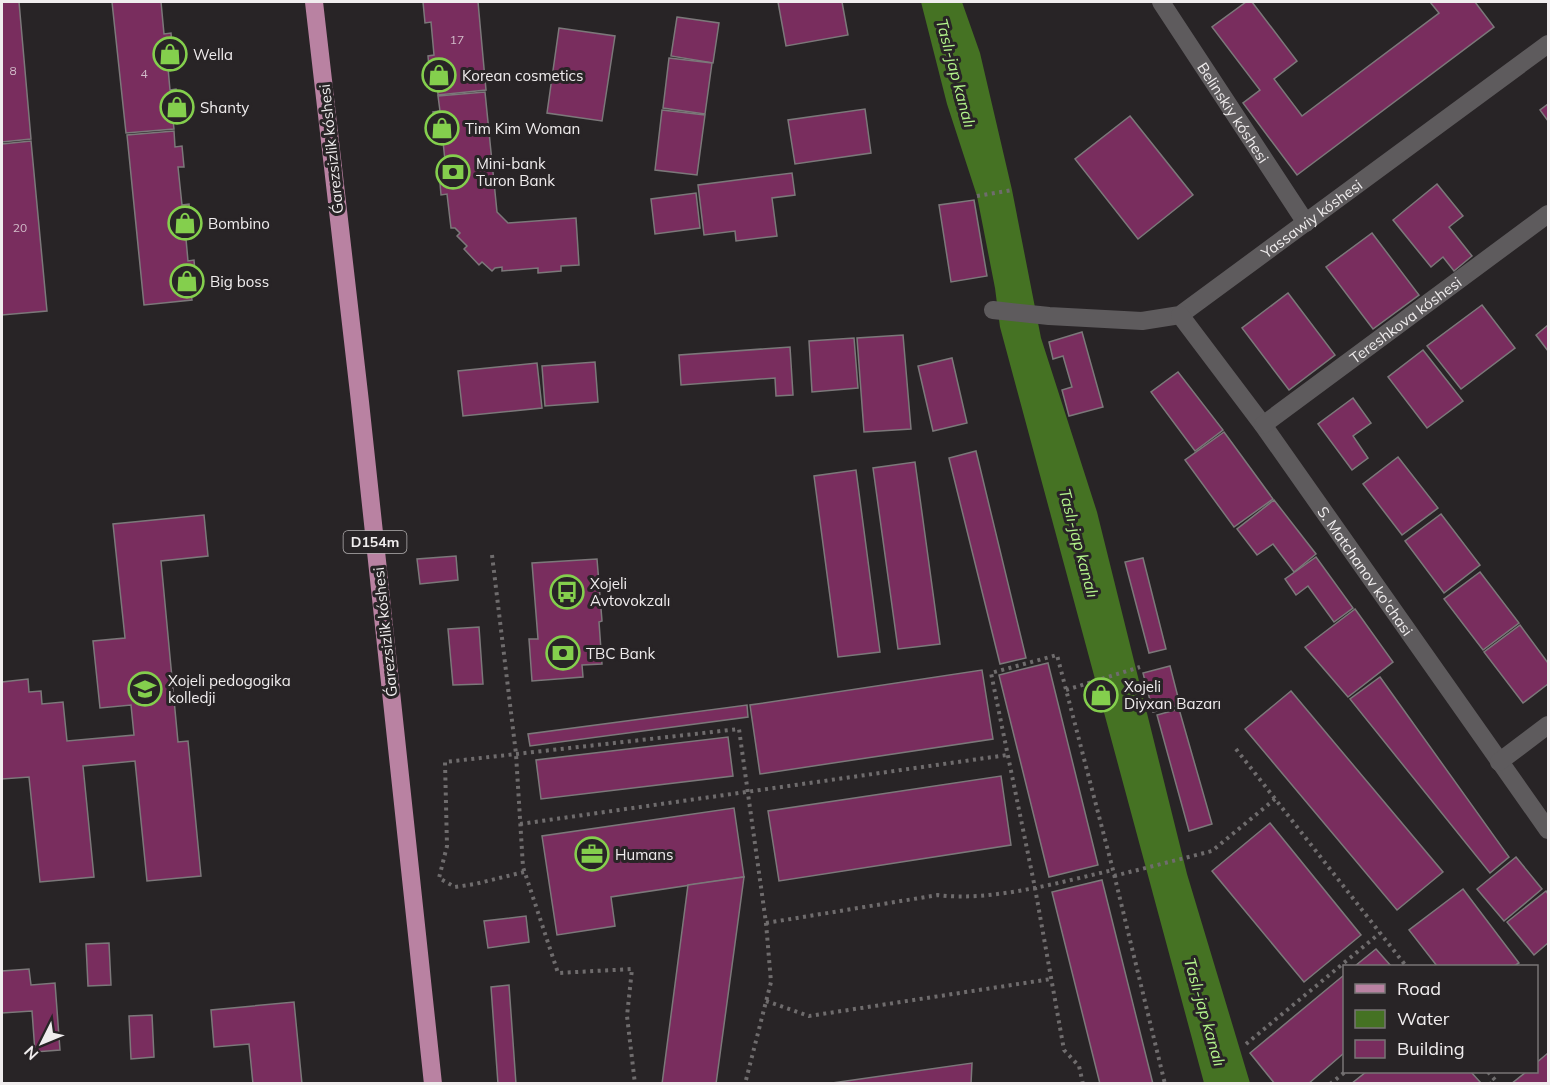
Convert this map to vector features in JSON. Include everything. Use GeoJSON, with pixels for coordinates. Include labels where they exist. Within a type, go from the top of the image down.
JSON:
{"type":"FeatureCollection","features":[{"type":"Feature","properties":{"kind":"main road","name":"Ǵarezsizlik kóshesi"},"geometry":{"type":"LineString","coordinates":[[314,2],[360,402],[433,1083]]}},
{"type":"Feature","properties":{"kind":"street","name":"Belinskiy kóshesi"},"geometry":{"type":"LineString","coordinates":[[1161,2],[1306,223]]}},
{"type":"Feature","properties":{"kind":"street","name":"Yassawiy kóshesi"},"geometry":{"type":"LineString","coordinates":[[993,310],[1049,316],[1142,321],[1180,315],[1548,44]]}},
{"type":"Feature","properties":{"kind":"street","name":"Tereshkova kóshesi"},"geometry":{"type":"LineString","coordinates":[[1263,425],[1548,214]]}},
{"type":"Feature","properties":{"kind":"street","name":"S. Matchanov ko'chasi"},"geometry":{"type":"LineString","coordinates":[[1180,315],[1263,425],[1548,830]]}},
{"type":"Feature","properties":{"kind":"street"},"geometry":{"type":"LineString","coordinates":[[1500,762],[1548,725]]}},
{"type":"Feature","properties":{"kind":"path"},"geometry":{"type":"LineString","coordinates":[[977,196],[1012,190]]}},
{"type":"Feature","properties":{"kind":"path"},"geometry":{"type":"LineString","coordinates":[[492,555],[516,754],[524,872],[558,973],[632,969],[627,1016],[635,1083]]}},
{"type":"Feature","properties":{"kind":"path"},"geometry":{"type":"LineString","coordinates":[[1083,1083],[1079,1066],[1064,1050],[1035,888],[991,673],[1057,655],[1165,1083]]}},
{"type":"Feature","properties":{"kind":"path"},"geometry":{"type":"LineString","coordinates":[[1066,690],[1140,667]]}},
{"type":"Feature","properties":{"kind":"path"},"geometry":{"type":"LineString","coordinates":[[524,872],[455,887],[439,878],[447,846],[446,762],[738,729],[766,922],[771,982],[745,1083]]}},
{"type":"Feature","properties":{"kind":"path"},"geometry":{"type":"LineString","coordinates":[[1236,749],[1405,965]]}},
{"type":"Feature","properties":{"kind":"path"},"geometry":{"type":"LineString","coordinates":[[520,824],[1006,755]]}},
{"type":"Feature","properties":{"kind":"path"},"geometry":{"type":"LineString","coordinates":[[1114,876],[1189,855],[1212,851],[1275,799]]}},
{"type":"Feature","properties":{"kind":"path"},"geometry":{"type":"LineString","coordinates":[[766,922],[938,895],[960,898],[1035,888],[1113,870]]}},
{"type":"Feature","properties":{"kind":"path"},"geometry":{"type":"LineString","coordinates":[[1246,1044],[1380,933]]}},
{"type":"Feature","properties":{"kind":"path"},"geometry":{"type":"LineString","coordinates":[[766,1001],[809,1016],[1051,979]]}},
{"type":"Feature","properties":{"kind":"path"},"geometry":{"type":"LineString","coordinates":[[1330,1083],[1343,1073]]}},
{"type":"Feature","properties":{"kind":"water","name":"Taslı-jap kanalı"},"geometry":{"type":"Polygon","coordinates":[[[921,2],[962,2],[980,53],[1012,190],[1041,338],[1097,512],[1187,874],[1250,1083],[1204,1083],[1000,327],[995,288],[977,196],[947,104],[921,2]]]}},
{"type":"Feature","properties":{"kind":"building"},"geometry":{"type":"Polygon","coordinates":[[[2,2],[19,2],[31,139],[2,142],[2,2]]]}},
{"type":"Feature","properties":{"kind":"building"},"geometry":{"type":"Polygon","coordinates":[[[112,2],[161,2],[164,34],[171,33],[173,56],[167,57],[170,90],[176,89],[178,112],[172,112],[174,129],[126,133],[112,2]]]}},
{"type":"Feature","properties":{"kind":"building"},"geometry":{"type":"Polygon","coordinates":[[[423,2],[478,2],[486,90],[438,95],[437,78],[430,79],[428,56],[434,55],[431,22],[425,23],[423,2]]]}},
{"type":"Feature","properties":{"kind":"building"},"geometry":{"type":"Polygon","coordinates":[[[778,2],[842,2],[848,35],[786,46],[778,2]]]}},
{"type":"Feature","properties":{"kind":"building"},"geometry":{"type":"Polygon","coordinates":[[[1246,2],[1252,2],[1297,61],[1274,79],[1302,116],[1439,13],[1430,2],[1475,2],[1494,27],[1297,175],[1243,103],[1260,90],[1212,27],[1246,2]]]}},
{"type":"Feature","properties":{"kind":"building"},"geometry":{"type":"Polygon","coordinates":[[[677,17],[719,23],[713,63],[671,56],[677,17]]]}},
{"type":"Feature","properties":{"kind":"building"},"geometry":{"type":"Polygon","coordinates":[[[559,28],[615,36],[602,121],[547,113],[559,28]]]}},
{"type":"Feature","properties":{"kind":"building"},"geometry":{"type":"Polygon","coordinates":[[[669,58],[712,63],[705,114],[663,108],[669,58]]]}},
{"type":"Feature","properties":{"kind":"building"},"geometry":{"type":"Polygon","coordinates":[[[485,92],[497,212],[508,223],[576,218],[579,265],[561,266],[561,271],[538,273],[538,268],[502,271],[502,267],[492,271],[482,262],[479,265],[464,249],[467,246],[457,236],[460,233],[455,228],[451,228],[447,194],[441,195],[439,171],[446,170],[442,132],[435,133],[433,112],[440,111],[438,96],[485,92]]]}},
{"type":"Feature","properties":{"kind":"building"},"geometry":{"type":"Polygon","coordinates":[[[1548,104],[1548,121],[1540,110],[1548,104]]]}},
{"type":"Feature","properties":{"kind":"building"},"geometry":{"type":"Polygon","coordinates":[[[865,109],[871,153],[795,164],[788,120],[865,109]]]}},
{"type":"Feature","properties":{"kind":"building"},"geometry":{"type":"Polygon","coordinates":[[[662,110],[705,115],[697,175],[655,170],[662,110]]]}},
{"type":"Feature","properties":{"kind":"building"},"geometry":{"type":"Polygon","coordinates":[[[1130,116],[1193,195],[1138,239],[1075,159],[1130,116]]]}},
{"type":"Feature","properties":{"kind":"building"},"geometry":{"type":"Polygon","coordinates":[[[174,131],[175,147],[182,146],[184,167],[178,167],[182,205],[189,204],[191,227],[185,228],[188,261],[194,260],[196,283],[190,284],[192,300],[144,305],[127,135],[174,131]]]}},
{"type":"Feature","properties":{"kind":"building"},"geometry":{"type":"Polygon","coordinates":[[[31,141],[47,311],[2,315],[2,144],[31,141]]]}},
{"type":"Feature","properties":{"kind":"building"},"geometry":{"type":"Polygon","coordinates":[[[792,173],[795,195],[772,198],[777,236],[736,241],[735,231],[704,235],[698,185],[792,173]]]}},
{"type":"Feature","properties":{"kind":"building"},"geometry":{"type":"Polygon","coordinates":[[[1437,184],[1463,216],[1449,227],[1472,256],[1454,271],[1443,257],[1431,267],[1393,220],[1437,184]]]}},
{"type":"Feature","properties":{"kind":"building"},"geometry":{"type":"Polygon","coordinates":[[[696,193],[700,228],[655,234],[651,199],[696,193]]]}},
{"type":"Feature","properties":{"kind":"building"},"geometry":{"type":"Polygon","coordinates":[[[974,200],[987,276],[951,282],[939,205],[974,200]]]}},
{"type":"Feature","properties":{"kind":"building"},"geometry":{"type":"Polygon","coordinates":[[[1372,233],[1419,295],[1373,329],[1326,267],[1372,233]]]}},
{"type":"Feature","properties":{"kind":"building"},"geometry":{"type":"Polygon","coordinates":[[[1288,293],[1335,355],[1289,390],[1242,328],[1288,293]]]}},
{"type":"Feature","properties":{"kind":"building"},"geometry":{"type":"Polygon","coordinates":[[[1482,305],[1515,348],[1461,389],[1427,346],[1482,305]]]}},
{"type":"Feature","properties":{"kind":"building"},"geometry":{"type":"Polygon","coordinates":[[[1548,325],[1548,351],[1536,335],[1548,325]]]}},
{"type":"Feature","properties":{"kind":"building"},"geometry":{"type":"Polygon","coordinates":[[[1082,332],[1103,407],[1069,416],[1062,390],[1072,387],[1063,356],[1053,359],[1049,342],[1082,332]]]}},
{"type":"Feature","properties":{"kind":"building"},"geometry":{"type":"Polygon","coordinates":[[[903,335],[911,429],[864,432],[857,338],[903,335]]]}},
{"type":"Feature","properties":{"kind":"building"},"geometry":{"type":"Polygon","coordinates":[[[854,338],[858,388],[812,392],[809,341],[854,338]]]}},
{"type":"Feature","properties":{"kind":"building"},"geometry":{"type":"Polygon","coordinates":[[[790,347],[793,395],[776,396],[775,378],[681,385],[679,355],[790,347]]]}},
{"type":"Feature","properties":{"kind":"building"},"geometry":{"type":"Polygon","coordinates":[[[1423,350],[1463,401],[1427,428],[1388,377],[1423,350]]]}},
{"type":"Feature","properties":{"kind":"building"},"geometry":{"type":"Polygon","coordinates":[[[952,358],[967,423],[933,431],[918,366],[952,358]]]}},
{"type":"Feature","properties":{"kind":"building"},"geometry":{"type":"Polygon","coordinates":[[[595,362],[598,402],[545,406],[542,366],[595,362]]]}},
{"type":"Feature","properties":{"kind":"building"},"geometry":{"type":"Polygon","coordinates":[[[537,363],[542,408],[463,416],[458,371],[537,363]]]}},
{"type":"Feature","properties":{"kind":"building"},"geometry":{"type":"Polygon","coordinates":[[[1178,372],[1223,430],[1195,451],[1151,392],[1178,372]]]}},
{"type":"Feature","properties":{"kind":"building"},"geometry":{"type":"Polygon","coordinates":[[[1353,398],[1371,423],[1353,436],[1368,458],[1352,470],[1318,424],[1353,398]]]}},
{"type":"Feature","properties":{"kind":"building"},"geometry":{"type":"Polygon","coordinates":[[[1224,432],[1273,499],[1234,527],[1185,460],[1224,432]]]}},
{"type":"Feature","properties":{"kind":"building"},"geometry":{"type":"Polygon","coordinates":[[[976,451],[1026,658],[1000,664],[949,458],[976,451]]]}},
{"type":"Feature","properties":{"kind":"building"},"geometry":{"type":"Polygon","coordinates":[[[1398,457],[1438,508],[1402,535],[1363,484],[1398,457]]]}},
{"type":"Feature","properties":{"kind":"building"},"geometry":{"type":"Polygon","coordinates":[[[915,462],[940,644],[898,649],[873,468],[915,462]]]}},
{"type":"Feature","properties":{"kind":"building"},"geometry":{"type":"Polygon","coordinates":[[[856,470],[880,652],[838,657],[814,476],[856,470]]]}},
{"type":"Feature","properties":{"kind":"building"},"geometry":{"type":"Polygon","coordinates":[[[1274,500],[1316,554],[1294,572],[1273,544],[1257,555],[1237,529],[1274,500]]]}},
{"type":"Feature","properties":{"kind":"building"},"geometry":{"type":"Polygon","coordinates":[[[1441,514],[1480,565],[1444,593],[1405,541],[1441,514]]]}},
{"type":"Feature","properties":{"kind":"building"},"geometry":{"type":"Polygon","coordinates":[[[204,515],[208,556],[161,561],[178,742],[188,741],[201,876],[147,881],[135,761],[83,766],[94,877],[40,882],[29,777],[2,779],[2,682],[28,679],[29,692],[41,691],[42,704],[63,702],[67,741],[134,735],[131,705],[100,708],[93,641],[125,638],[113,524],[204,515]]]}},
{"type":"Feature","properties":{"kind":"building"},"geometry":{"type":"Polygon","coordinates":[[[456,556],[458,580],[420,584],[417,559],[456,556]]]}},
{"type":"Feature","properties":{"kind":"building"},"geometry":{"type":"Polygon","coordinates":[[[1316,557],[1353,608],[1334,622],[1308,586],[1296,595],[1285,579],[1316,557]]]}},
{"type":"Feature","properties":{"kind":"building"},"geometry":{"type":"Polygon","coordinates":[[[1143,558],[1166,649],[1149,653],[1125,562],[1143,558]]]}},
{"type":"Feature","properties":{"kind":"building","name":"Xojeli Avtovokzalı"},"geometry":{"type":"Polygon","coordinates":[[[597,559],[602,621],[599,622],[602,664],[582,665],[583,677],[532,681],[529,639],[538,639],[532,563],[597,559]]]}},
{"type":"Feature","properties":{"kind":"building"},"geometry":{"type":"Polygon","coordinates":[[[1480,572],[1519,623],[1483,650],[1444,599],[1480,572]]]}},
{"type":"Feature","properties":{"kind":"building"},"geometry":{"type":"Polygon","coordinates":[[[1355,609],[1393,662],[1348,697],[1305,647],[1355,609]]]}},
{"type":"Feature","properties":{"kind":"building"},"geometry":{"type":"Polygon","coordinates":[[[1520,625],[1548,663],[1548,684],[1523,703],[1484,652],[1520,625]]]}},
{"type":"Feature","properties":{"kind":"building"},"geometry":{"type":"Polygon","coordinates":[[[479,627],[483,684],[453,685],[448,629],[479,627]]]}},
{"type":"Feature","properties":{"kind":"building"},"geometry":{"type":"Polygon","coordinates":[[[1048,663],[1098,865],[1049,877],[999,675],[1048,663]]]}},
{"type":"Feature","properties":{"kind":"building"},"geometry":{"type":"Polygon","coordinates":[[[1170,666],[1180,705],[1153,712],[1143,673],[1170,666]]]}},
{"type":"Feature","properties":{"kind":"building"},"geometry":{"type":"Polygon","coordinates":[[[982,670],[993,739],[760,774],[750,705],[982,670]]]}},
{"type":"Feature","properties":{"kind":"building"},"geometry":{"type":"Polygon","coordinates":[[[1380,677],[1509,857],[1490,873],[1350,699],[1380,677]]]}},
{"type":"Feature","properties":{"kind":"building"},"geometry":{"type":"Polygon","coordinates":[[[1291,691],[1443,872],[1397,910],[1245,729],[1291,691]]]}},
{"type":"Feature","properties":{"kind":"building"},"geometry":{"type":"Polygon","coordinates":[[[747,705],[748,717],[530,746],[528,734],[747,705]]]}},
{"type":"Feature","properties":{"kind":"building"},"geometry":{"type":"Polygon","coordinates":[[[1179,709],[1212,824],[1189,831],[1157,715],[1179,709]]]}},
{"type":"Feature","properties":{"kind":"building"},"geometry":{"type":"Polygon","coordinates":[[[728,737],[733,776],[541,799],[536,760],[728,737]]]}},
{"type":"Feature","properties":{"kind":"building"},"geometry":{"type":"Polygon","coordinates":[[[1001,776],[1011,845],[779,881],[768,811],[1001,776]]]}},
{"type":"Feature","properties":{"kind":"building"},"geometry":{"type":"Polygon","coordinates":[[[734,808],[744,877],[611,897],[615,926],[557,935],[542,836],[734,808]]]}},
{"type":"Feature","properties":{"kind":"building"},"geometry":{"type":"Polygon","coordinates":[[[1270,823],[1361,935],[1304,982],[1212,871],[1270,823]]]}},
{"type":"Feature","properties":{"kind":"building"},"geometry":{"type":"Polygon","coordinates":[[[1516,857],[1542,889],[1504,921],[1477,889],[1516,857]]]}},
{"type":"Feature","properties":{"kind":"building"},"geometry":{"type":"Polygon","coordinates":[[[744,877],[716,1084],[662,1084],[688,885],[744,877]]]}},
{"type":"Feature","properties":{"kind":"building"},"geometry":{"type":"Polygon","coordinates":[[[1102,880],[1153,1084],[1100,1084],[1052,892],[1102,880]]]}},
{"type":"Feature","properties":{"kind":"building"},"geometry":{"type":"Polygon","coordinates":[[[1463,889],[1519,963],[1516,965],[1436,965],[1409,930],[1463,889]]]}},
{"type":"Feature","properties":{"kind":"building"},"geometry":{"type":"Polygon","coordinates":[[[1546,891],[1548,894],[1548,943],[1534,955],[1507,922],[1546,891]]]}},
{"type":"Feature","properties":{"kind":"building"},"geometry":{"type":"Polygon","coordinates":[[[526,916],[529,942],[488,948],[484,921],[526,916]]]}},
{"type":"Feature","properties":{"kind":"building"},"geometry":{"type":"Polygon","coordinates":[[[109,943],[111,985],[88,986],[86,944],[109,943]]]}},
{"type":"Feature","properties":{"kind":"building"},"geometry":{"type":"Polygon","coordinates":[[[1376,949],[1390,965],[1356,965],[1376,949]]]}},
{"type":"Feature","properties":{"kind":"building"},"geometry":{"type":"Polygon","coordinates":[[[29,969],[31,985],[55,983],[60,1050],[35,1052],[32,1011],[2,1013],[2,971],[29,969]]]}},
{"type":"Feature","properties":{"kind":"building"},"geometry":{"type":"Polygon","coordinates":[[[1343,976],[1343,1054],[1308,1084],[1275,1084],[1250,1053],[1343,976]]]}},
{"type":"Feature","properties":{"kind":"building"},"geometry":{"type":"Polygon","coordinates":[[[509,985],[516,1084],[498,1084],[491,987],[509,985]]]}},
{"type":"Feature","properties":{"kind":"building"},"geometry":{"type":"Polygon","coordinates":[[[294,1002],[302,1084],[253,1084],[249,1044],[214,1047],[211,1010],[294,1002]]]}},
{"type":"Feature","properties":{"kind":"building"},"geometry":{"type":"Polygon","coordinates":[[[152,1015],[154,1057],[131,1059],[129,1016],[152,1015]]]}},
{"type":"Feature","properties":{"kind":"building"},"geometry":{"type":"Polygon","coordinates":[[[1548,1053],[1548,1084],[1511,1084],[1525,1073],[1538,1073],[1538,1061],[1548,1053]]]}},
{"type":"Feature","properties":{"kind":"building"},"geometry":{"type":"Polygon","coordinates":[[[972,1063],[971,1084],[825,1084],[972,1063]]]}},
{"type":"Feature","properties":{"kind":"building"},"geometry":{"type":"Polygon","coordinates":[[[1365,1073],[1472,1073],[1481,1083],[1351,1084],[1365,1073]]]}},
{"type":"Feature","properties":{"kind":"place","name":"Wella"},"geometry":{"type":"Point","coordinates":[170,54]}},
{"type":"Feature","properties":{"kind":"place","name":"Korean cosmetics"},"geometry":{"type":"Point","coordinates":[439,75]}},
{"type":"Feature","properties":{"kind":"place","name":"Shanty"},"geometry":{"type":"Point","coordinates":[177,107]}},
{"type":"Feature","properties":{"kind":"place","name":"Tim Kim Woman"},"geometry":{"type":"Point","coordinates":[442,128]}},
{"type":"Feature","properties":{"kind":"place","name":"Mini-bank Turon Bank"},"geometry":{"type":"Point","coordinates":[453,172]}},
{"type":"Feature","properties":{"kind":"place","name":"Bombino"},"geometry":{"type":"Point","coordinates":[185,223]}},
{"type":"Feature","properties":{"kind":"place","name":"Big boss"},"geometry":{"type":"Point","coordinates":[187,281]}},
{"type":"Feature","properties":{"kind":"place","name":"Xojeli Avtovokzalı"},"geometry":{"type":"Point","coordinates":[567,592]}},
{"type":"Feature","properties":{"kind":"place","name":"TBC Bank"},"geometry":{"type":"Point","coordinates":[563,653]}},
{"type":"Feature","properties":{"kind":"place","name":"Xojeli pedogogika kolledji"},"geometry":{"type":"Point","coordinates":[145,689]}},
{"type":"Feature","properties":{"kind":"place","name":"Xojeli Diyxan Bazarı"},"geometry":{"type":"Point","coordinates":[1101,695]}},
{"type":"Feature","properties":{"kind":"place","name":"Humans"},"geometry":{"type":"Point","coordinates":[592,854]}}]}
